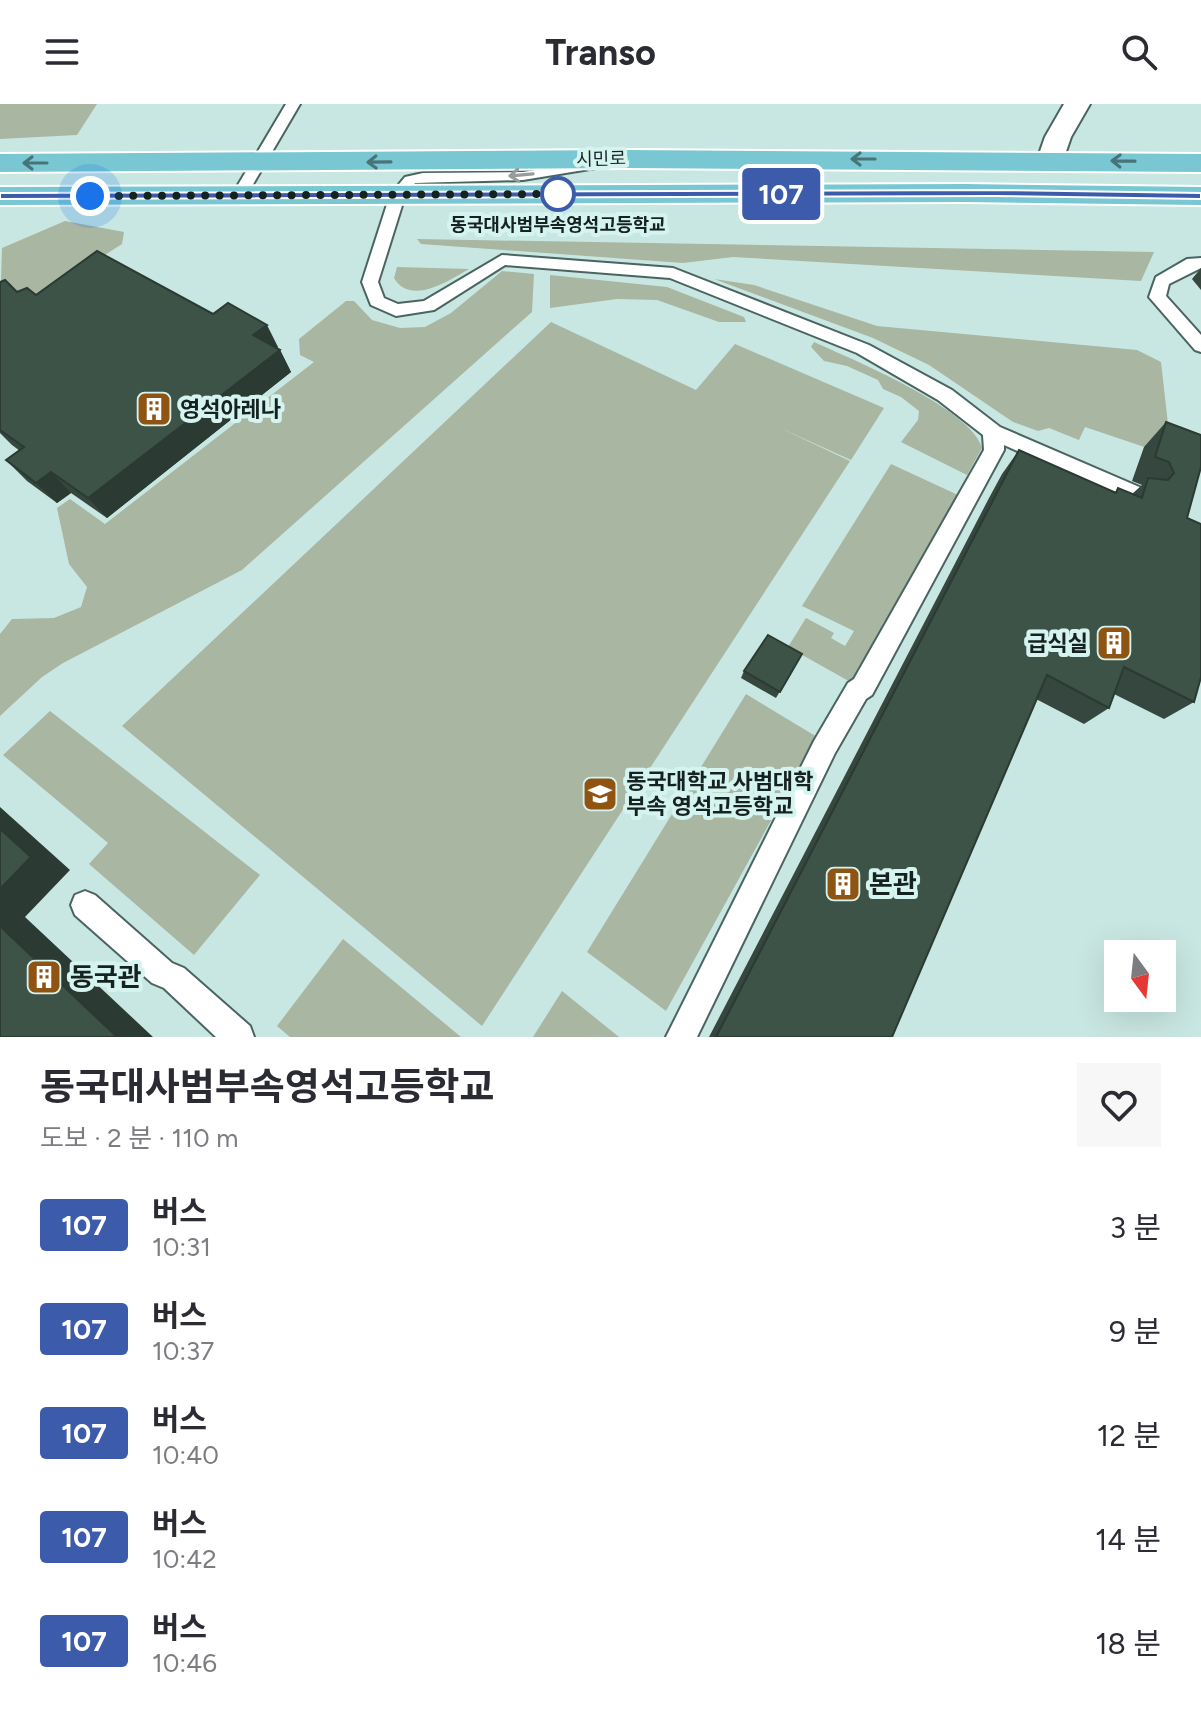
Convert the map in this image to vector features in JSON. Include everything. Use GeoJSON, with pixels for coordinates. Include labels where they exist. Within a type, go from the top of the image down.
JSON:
{"type":"FeatureCollection","features":[{"type":"Feature","properties":{"kind":"main road","name":"시민로"},"geometry":{"type":"LineString","coordinates":[[0,163],[626,159],[1201,163]]}},
{"type":"Feature","properties":{"kind":"main road","name":"시민로"},"geometry":{"type":"LineString","coordinates":[[0,196],[995,193],[1201,196]]}},
{"type":"Feature","properties":{"kind":"street"},"geometry":{"type":"LineString","coordinates":[[1051,160],[1058,137],[1077,104]]}},
{"type":"Feature","properties":{"kind":"lane"},"geometry":{"type":"LineString","coordinates":[[240,195],[293,104]]}},
{"type":"Feature","properties":{"kind":"lane"},"geometry":{"type":"LineString","coordinates":[[626,159],[523,176],[416,178],[403,186],[398,195],[370,282],[377,301],[396,310],[428,306],[502,260],[673,273],[708,270]]}},
{"type":"Feature","properties":{"kind":"lane"},"geometry":{"type":"LineString","coordinates":[[1201,263],[1193,263],[1162,281],[1157,297],[1201,346]]}},
{"type":"Feature","properties":{"kind":"lane"},"geometry":{"type":"LineString","coordinates":[[673,273],[877,356],[945,395],[993,432],[1137,495]]}},
{"type":"Feature","properties":{"kind":"lane"},"geometry":{"type":"LineString","coordinates":[[681,1037],[823,750],[857,691],[863,687],[994,450],[993,432]]}},
{"type":"Feature","properties":{"kind":"lane"},"geometry":{"type":"LineString","coordinates":[[85,905],[162,973],[174,978],[239,1037]]}},
{"type":"Feature","properties":{"kind":"green space"},"geometry":{"type":"Polygon","coordinates":[[[0,104],[97,104],[77,135],[0,139],[0,104]]]}},
{"type":"Feature","properties":{"kind":"green space"},"geometry":{"type":"Polygon","coordinates":[[[65,221],[124,232],[122,244],[58,285],[0,313],[2,248],[65,221]]]}},
{"type":"Feature","properties":{"kind":"green space"},"geometry":{"type":"Polygon","coordinates":[[[417,239],[1154,252],[1141,281],[733,257],[683,263],[421,244],[417,239]]]}},
{"type":"Feature","properties":{"kind":"green space"},"geometry":{"type":"Polygon","coordinates":[[[397,267],[469,269],[441,285],[420,291],[401,286],[394,278],[397,267]]]}},
{"type":"Feature","properties":{"kind":"green space"},"geometry":{"type":"Polygon","coordinates":[[[502,271],[534,274],[532,312],[242,570],[63,663],[42,677],[0,716],[0,634],[12,619],[54,618],[81,607],[87,587],[69,564],[57,508],[70,499],[105,524],[314,362],[300,355],[299,339],[346,301],[354,301],[372,320],[400,328],[425,327],[451,313],[502,271]]]}},
{"type":"Feature","properties":{"kind":"green space"},"geometry":{"type":"Polygon","coordinates":[[[550,275],[667,287],[744,317],[746,322],[719,322],[657,300],[617,299],[550,308],[550,275]]]}},
{"type":"Feature","properties":{"kind":"green space"},"geometry":{"type":"Polygon","coordinates":[[[714,279],[754,285],[877,326],[1137,350],[1161,362],[1168,424],[1186,461],[1085,427],[1079,440],[1049,428],[1038,431],[1013,422],[929,365],[873,338],[714,279]]]}},
{"type":"Feature","properties":{"kind":"green space"},"geometry":{"type":"Polygon","coordinates":[[[551,322],[696,390],[735,344],[884,408],[851,460],[778,427],[850,461],[482,1026],[122,726],[551,322]]]}},
{"type":"Feature","properties":{"kind":"green space"},"geometry":{"type":"Polygon","coordinates":[[[814,342],[908,386],[956,417],[973,433],[982,448],[967,475],[901,442],[918,420],[919,411],[901,397],[883,389],[878,380],[847,366],[824,361],[811,347],[814,342]]]}},
{"type":"Feature","properties":{"kind":"green space"},"geometry":{"type":"Polygon","coordinates":[[[891,464],[958,495],[854,684],[788,647],[806,618],[834,633],[831,638],[845,646],[854,631],[802,606],[891,464]]]}},
{"type":"Feature","properties":{"kind":"green space"},"geometry":{"type":"Polygon","coordinates":[[[746,694],[817,737],[666,1011],[587,952],[746,694]]]}},
{"type":"Feature","properties":{"kind":"green space"},"geometry":{"type":"Polygon","coordinates":[[[50,711],[260,875],[194,955],[89,864],[108,843],[3,755],[50,711]]]}},
{"type":"Feature","properties":{"kind":"green space"},"geometry":{"type":"Polygon","coordinates":[[[343,939],[461,1037],[290,1037],[277,1026],[343,939]]]}},
{"type":"Feature","properties":{"kind":"green space"},"geometry":{"type":"Polygon","coordinates":[[[562,991],[619,1037],[533,1037],[562,991]]]}},
{"type":"Feature","properties":{"kind":"building"},"geometry":{"type":"Polygon","coordinates":[[[97,251],[213,314],[228,303],[267,325],[253,335],[280,350],[88,498],[51,472],[36,483],[6,460],[24,447],[0,430],[0,282],[5,280],[17,292],[27,288],[36,295],[97,251]]]}},
{"type":"Feature","properties":{"kind":"building"},"geometry":{"type":"Polygon","coordinates":[[[1166,422],[1201,435],[1201,467],[1187,518],[1201,524],[1201,677],[1194,702],[1124,667],[1109,708],[1047,675],[892,1037],[716,1037],[1019,450],[1116,493],[1118,488],[1142,498],[1148,478],[1168,480],[1174,473],[1169,462],[1155,457],[1166,422]]]}},
{"type":"Feature","properties":{"kind":"building"},"geometry":{"type":"Polygon","coordinates":[[[768,635],[802,654],[780,692],[744,671],[768,635]]]}},
{"type":"Feature","properties":{"kind":"building"},"geometry":{"type":"Polygon","coordinates":[[[0,829],[31,857],[0,889],[0,829]]]}},
{"type":"Feature","properties":{"kind":"building"},"geometry":{"type":"Polygon","coordinates":[[[0,926],[117,1037],[0,1037],[0,926]]]}},
{"type":"Feature","properties":{"kind":"bus line","name":"107"},"geometry":{"type":"LineString","coordinates":[[0,196],[995,193],[1201,196]]}},
{"type":"Feature","properties":{"kind":"place","name":"동국대사범부속영석고등학교"},"geometry":{"type":"Point","coordinates":[558,194]}},
{"type":"Feature","properties":{"kind":"place","name":"영석아레나"},"geometry":{"type":"Point","coordinates":[154,409]}},
{"type":"Feature","properties":{"kind":"place","name":"급식실"},"geometry":{"type":"Point","coordinates":[1114,643]}},
{"type":"Feature","properties":{"kind":"place","name":"동국대학교 사범대학 부속 영석고등학교"},"geometry":{"type":"Point","coordinates":[600,794]}},
{"type":"Feature","properties":{"kind":"place","name":"본관"},"geometry":{"type":"Point","coordinates":[843,884]}},
{"type":"Feature","properties":{"kind":"place","name":"동국관"},"geometry":{"type":"Point","coordinates":[44,977]}},
{"type":"Feature","properties":{"kind":"route"},"geometry":{"type":"LineString","coordinates":[[90,196],[564,194],[558,194]]}}]}
